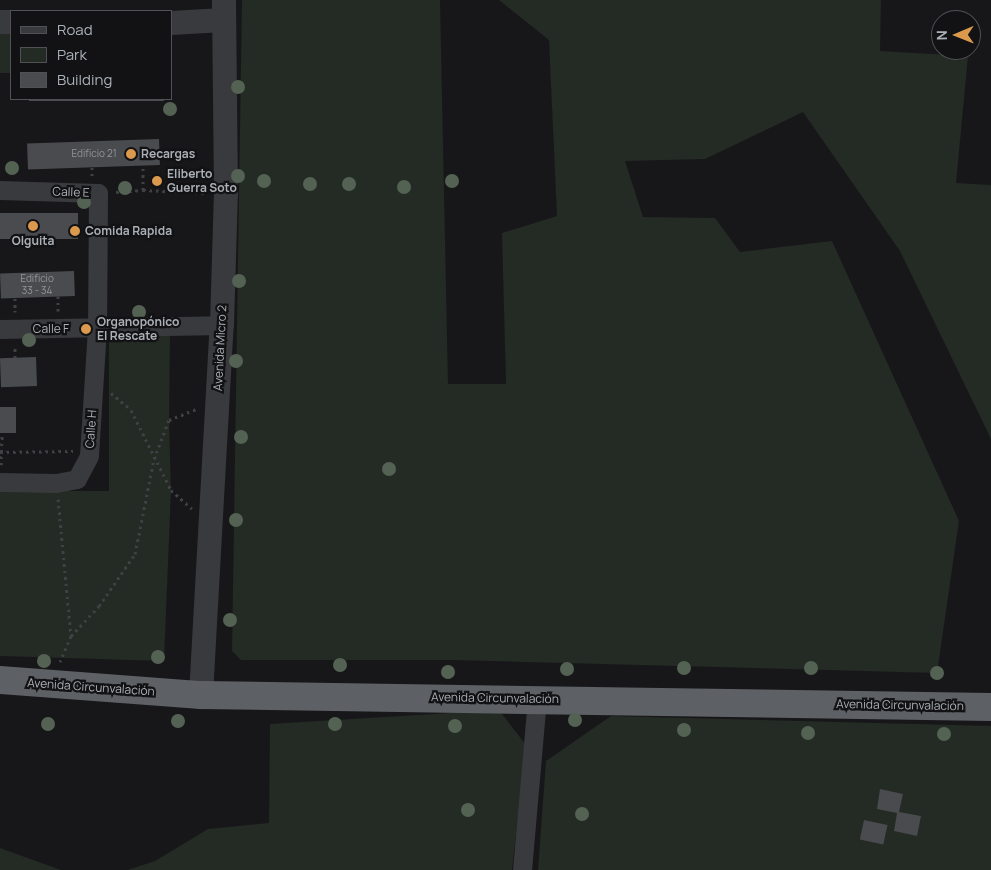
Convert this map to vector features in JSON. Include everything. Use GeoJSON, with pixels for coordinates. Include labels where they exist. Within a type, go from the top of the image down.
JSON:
{"type":"FeatureCollection","features":[{"type":"Feature","properties":{"kind":"highway","name":"Avenida Circunvalación"},"geometry":{"type":"LineString","coordinates":[[0,680],[201,695],[991,707]]}},
{"type":"Feature","properties":{"kind":"street"},"geometry":{"type":"LineString","coordinates":[[172,23],[224,10]]}},
{"type":"Feature","properties":{"kind":"street","name":"Avenida Micro 2"},"geometry":{"type":"LineString","coordinates":[[201,695],[222,325],[226,194],[224,10]]}},
{"type":"Feature","properties":{"kind":"street","name":"Calle E"},"geometry":{"type":"LineString","coordinates":[[0,190],[98,193],[98,328]]}},
{"type":"Feature","properties":{"kind":"street","name":"Calle F"},"geometry":{"type":"LineString","coordinates":[[0,329],[222,325]]}},
{"type":"Feature","properties":{"kind":"street","name":"Calle H"},"geometry":{"type":"LineString","coordinates":[[0,482],[56,483],[77,478],[89,456],[98,328]]}},
{"type":"Feature","properties":{"kind":"street"},"geometry":{"type":"LineString","coordinates":[[522,870],[537,699]]}},
{"type":"Feature","properties":{"kind":"path"},"geometry":{"type":"LineString","coordinates":[[143,166],[143,190]]}},
{"type":"Feature","properties":{"kind":"path"},"geometry":{"type":"LineString","coordinates":[[98,193],[143,190],[226,194]]}},
{"type":"Feature","properties":{"kind":"path"},"geometry":{"type":"LineString","coordinates":[[8,347],[24,347]]}},
{"type":"Feature","properties":{"kind":"path"},"geometry":{"type":"LineString","coordinates":[[94,379],[131,410],[171,490],[210,527]]}},
{"type":"Feature","properties":{"kind":"path"},"geometry":{"type":"LineString","coordinates":[[52,684],[71,636],[99,606],[135,554],[154,459],[168,420],[218,399]]}},
{"type":"Feature","properties":{"kind":"path"},"geometry":{"type":"LineString","coordinates":[[0,482],[2,433]]}},
{"type":"Feature","properties":{"kind":"path"},"geometry":{"type":"LineString","coordinates":[[0,452],[75,451],[75,442]]}},
{"type":"Feature","properties":{"kind":"path"},"geometry":{"type":"LineString","coordinates":[[56,483],[71,636]]}},
{"type":"Feature","properties":{"kind":"green space"},"geometry":{"type":"Polygon","coordinates":[[[242,0],[440,0],[448,384],[506,384],[502,233],[557,216],[549,40],[499,0],[881,0],[880,51],[931,54],[931,60],[968,60],[956,183],[991,185],[991,439],[900,251],[803,112],[705,159],[625,161],[643,217],[715,218],[740,252],[832,241],[959,521],[937,673],[453,660],[241,660],[232,651],[242,0]]]}},
{"type":"Feature","properties":{"kind":"green space"},"geometry":{"type":"Polygon","coordinates":[[[0,25],[10,25],[10,73],[0,73],[0,25]]]}},
{"type":"Feature","properties":{"kind":"green space"},"geometry":{"type":"Polygon","coordinates":[[[109,335],[170,336],[169,420],[171,490],[164,661],[0,656],[0,491],[109,491],[109,335]]]}},
{"type":"Feature","properties":{"kind":"green space"},"geometry":{"type":"Polygon","coordinates":[[[499,710],[526,745],[512,870],[128,870],[155,861],[208,829],[269,823],[270,724],[499,710]]]}},
{"type":"Feature","properties":{"kind":"green space"},"geometry":{"type":"Polygon","coordinates":[[[611,716],[991,726],[991,870],[538,870],[546,761],[611,716]]]}},
{"type":"Feature","properties":{"kind":"green space"},"geometry":{"type":"Polygon","coordinates":[[[0,848],[61,870],[0,870],[0,848]]]}},
{"type":"Feature","properties":{"kind":"building"},"geometry":{"type":"Polygon","coordinates":[[[29,100],[164,100],[164,101],[29,100]]]}},
{"type":"Feature","properties":{"kind":"building"},"geometry":{"type":"Polygon","coordinates":[[[159,139],[160,165],[28,170],[27,144],[159,139]]]}},
{"type":"Feature","properties":{"kind":"building"},"geometry":{"type":"Polygon","coordinates":[[[0,213],[78,213],[78,239],[0,239],[0,213]]]}},
{"type":"Feature","properties":{"kind":"building"},"geometry":{"type":"Polygon","coordinates":[[[74,271],[75,296],[1,299],[0,274],[74,271]]]}},
{"type":"Feature","properties":{"kind":"building"},"geometry":{"type":"Polygon","coordinates":[[[36,357],[37,386],[1,387],[0,358],[36,357]]]}},
{"type":"Feature","properties":{"kind":"building"},"geometry":{"type":"Polygon","coordinates":[[[0,407],[16,407],[16,433],[0,433],[0,407]]]}},
{"type":"Feature","properties":{"kind":"building"},"geometry":{"type":"Polygon","coordinates":[[[880,789],[903,794],[899,812],[921,816],[917,836],[894,831],[897,813],[877,809],[880,789]]]}},
{"type":"Feature","properties":{"kind":"building"},"geometry":{"type":"Polygon","coordinates":[[[864,820],[887,825],[883,845],[860,840],[864,820]]]}},
{"type":"Feature","properties":{"kind":"place","name":"Recargas"},"geometry":{"type":"Point","coordinates":[131,154]}},
{"type":"Feature","properties":{"kind":"place","name":"Eliberto Guerra Soto"},"geometry":{"type":"Point","coordinates":[157,181]}},
{"type":"Feature","properties":{"kind":"place","name":"Olguita"},"geometry":{"type":"Point","coordinates":[33,226]}},
{"type":"Feature","properties":{"kind":"place","name":"Comida Rapida"},"geometry":{"type":"Point","coordinates":[75,231]}},
{"type":"Feature","properties":{"kind":"place","name":"Organopónico El Rescate"},"geometry":{"type":"Point","coordinates":[86,329]}}]}
